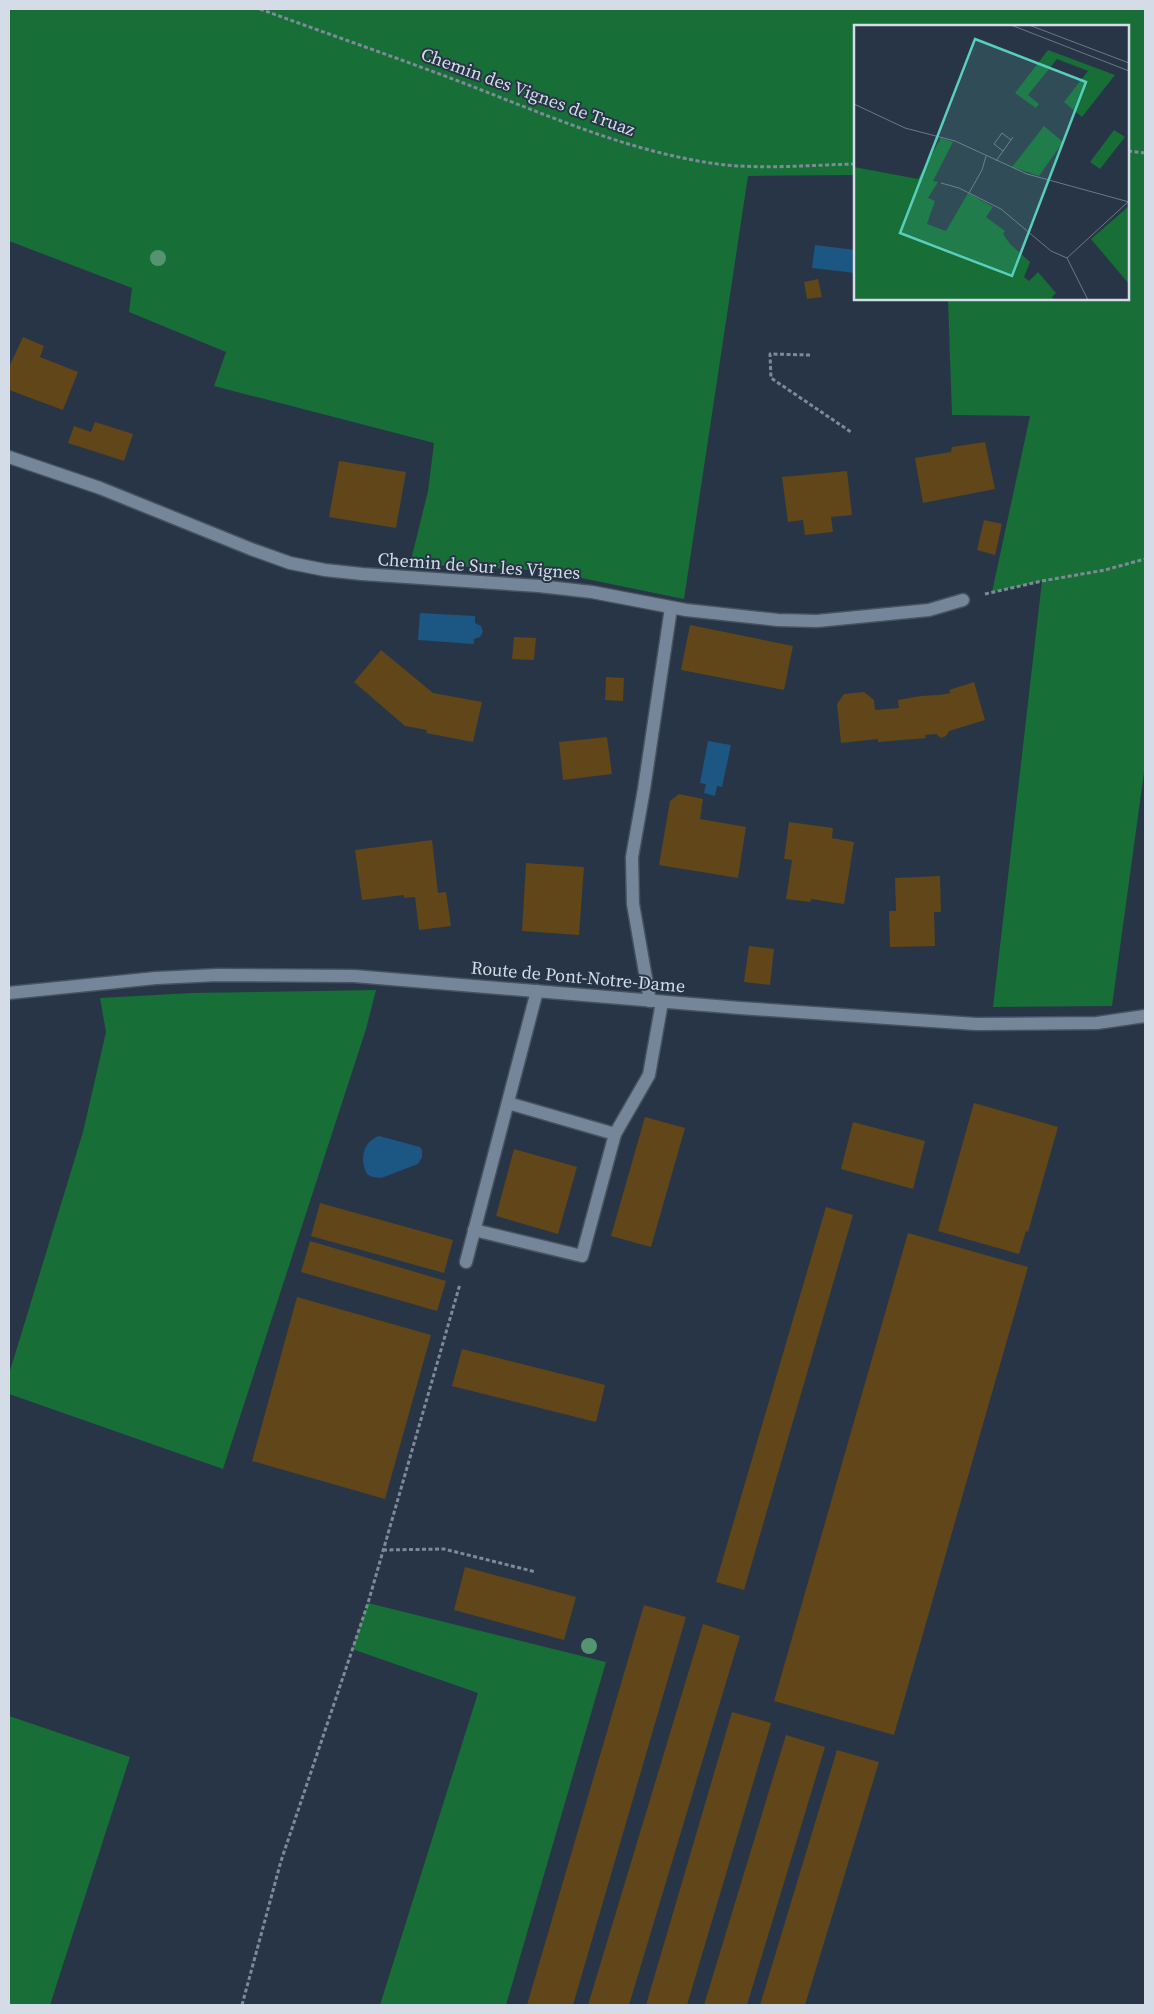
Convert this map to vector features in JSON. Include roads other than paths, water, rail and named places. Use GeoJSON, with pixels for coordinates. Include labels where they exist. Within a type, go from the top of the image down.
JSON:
{"type":"FeatureCollection","features":[{"type":"Feature","properties":{"kind":"street","name":"Chemin de Sur les Vignes"},"geometry":{"type":"LineString","coordinates":[[9,457],[100,488],[164,515],[290,562],[325,570],[539,586],[574,590],[671,608],[778,620],[817,621],[929,610],[963,600]]}},
{"type":"Feature","properties":{"kind":"street"},"geometry":{"type":"LineString","coordinates":[[474,1230],[582,1256],[615,1134],[649,1075],[656,1001],[633,904],[632,857],[671,608]]}},
{"type":"Feature","properties":{"kind":"street","name":"Route de Pont-Notre-Dame"},"geometry":{"type":"LineString","coordinates":[[9,993],[156,978],[218,975],[354,976],[656,1001],[976,1024],[1097,1023],[1145,1016]]}},
{"type":"Feature","properties":{"kind":"street"},"geometry":{"type":"LineString","coordinates":[[466,1262],[537,991]]}},
{"type":"Feature","properties":{"kind":"street"},"geometry":{"type":"LineString","coordinates":[[508,1103],[615,1134]]}},
{"type":"Feature","properties":{"kind":"water"},"geometry":{"type":"Polygon","coordinates":[[[815,245],[854,250],[854,273],[812,268],[815,245]]]}},
{"type":"Feature","properties":{"kind":"water"},"geometry":{"type":"Polygon","coordinates":[[[420,613],[475,616],[475,623],[481,626],[483,632],[480,637],[474,639],[474,644],[418,640],[420,613]]]}},
{"type":"Feature","properties":{"kind":"water"},"geometry":{"type":"Polygon","coordinates":[[[708,741],[731,745],[722,787],[717,786],[715,796],[704,793],[706,784],[700,783],[708,741]]]}},
{"type":"Feature","properties":{"kind":"water"},"geometry":{"type":"Polygon","coordinates":[[[379,1136],[420,1147],[422,1157],[418,1164],[381,1178],[372,1177],[367,1174],[363,1163],[364,1152],[369,1142],[379,1136]]]}}]}
